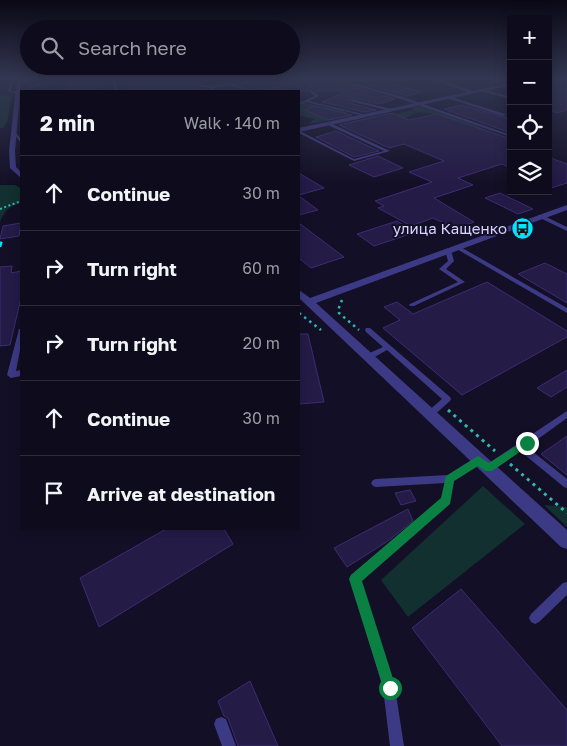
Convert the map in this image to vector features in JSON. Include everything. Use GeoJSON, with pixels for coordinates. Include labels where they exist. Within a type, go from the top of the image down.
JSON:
{"type":"FeatureCollection","features":[{"type":"Feature","properties":{"kind":"street"},"geometry":{"type":"LineString","coordinates":[[18,115],[17,130],[9,151],[13,168],[20,175]]}},
{"type":"Feature","properties":{"kind":"street"},"geometry":{"type":"LineString","coordinates":[[300,131],[365,115]]}},
{"type":"Feature","properties":{"kind":"street"},"geometry":{"type":"LineString","coordinates":[[567,207],[452,248],[304,297],[567,541]]}},
{"type":"Feature","properties":{"kind":"lane"},"geometry":{"type":"LineString","coordinates":[[449,115],[507,135]]}},
{"type":"Feature","properties":{"kind":"lane"},"geometry":{"type":"LineString","coordinates":[[300,132],[354,160],[388,151],[328,123]]}},
{"type":"Feature","properties":{"kind":"lane"},"geometry":{"type":"LineString","coordinates":[[540,216],[567,229]]}},
{"type":"Feature","properties":{"kind":"lane"},"geometry":{"type":"LineString","coordinates":[[412,304],[462,282],[442,269],[450,261],[452,248],[567,311]]}},
{"type":"Feature","properties":{"kind":"lane"},"geometry":{"type":"LineString","coordinates":[[368,330],[447,399],[430,414]]}},
{"type":"Feature","properties":{"kind":"lane"},"geometry":{"type":"LineString","coordinates":[[20,335],[11,375],[20,373]]}},
{"type":"Feature","properties":{"kind":"lane"},"geometry":{"type":"LineString","coordinates":[[368,357],[388,347]]}},
{"type":"Feature","properties":{"kind":"lane"},"geometry":{"type":"LineString","coordinates":[[376,483],[450,479],[521,447],[567,414]]}},
{"type":"Feature","properties":{"kind":"lane"},"geometry":{"type":"LineString","coordinates":[[521,447],[567,484]]}},
{"type":"Feature","properties":{"kind":"lane"},"geometry":{"type":"LineString","coordinates":[[397,746],[390,688],[355,579],[446,501],[450,479]]}},
{"type":"Feature","properties":{"kind":"lane"},"geometry":{"type":"LineString","coordinates":[[535,618],[567,587]]}},
{"type":"Feature","properties":{"kind":"lane"},"geometry":{"type":"LineString","coordinates":[[221,724],[230,746]]}},
{"type":"Feature","properties":{"kind":"path"},"geometry":{"type":"LineString","coordinates":[[0,209],[20,201]]}},
{"type":"Feature","properties":{"kind":"path"},"geometry":{"type":"LineString","coordinates":[[345,298],[339,306],[339,313],[359,330],[368,330]]}},
{"type":"Feature","properties":{"kind":"green space"},"geometry":{"type":"Polygon","coordinates":[[[0,115],[9,115],[3,128],[0,128],[0,115]]]}},
{"type":"Feature","properties":{"kind":"green space"},"geometry":{"type":"Polygon","coordinates":[[[300,115],[351,116],[309,124],[314,119],[300,115]]]}},
{"type":"Feature","properties":{"kind":"green space"},"geometry":{"type":"Polygon","coordinates":[[[391,115],[412,115],[402,119],[363,121],[391,115]]]}},
{"type":"Feature","properties":{"kind":"green space"},"geometry":{"type":"Polygon","coordinates":[[[433,115],[448,115],[488,131],[481,133],[433,115]]]}},
{"type":"Feature","properties":{"kind":"green space"},"geometry":{"type":"Polygon","coordinates":[[[0,185],[15,185],[20,188],[20,203],[8,209],[0,222],[0,185]]]}},
{"type":"Feature","properties":{"kind":"green space"},"geometry":{"type":"Polygon","coordinates":[[[483,486],[525,524],[408,617],[381,580],[483,486]]]}},
{"type":"Feature","properties":{"kind":"green space"},"geometry":{"type":"Polygon","coordinates":[[[544,505],[567,507],[567,527],[544,505]]]}},
{"type":"Feature","properties":{"kind":"building"},"geometry":{"type":"Polygon","coordinates":[[[316,115],[352,115],[328,120],[316,115]]]}},
{"type":"Feature","properties":{"kind":"building"},"geometry":{"type":"Polygon","coordinates":[[[384,115],[396,115],[409,120],[439,115],[507,138],[507,166],[502,164],[458,178],[473,185],[434,198],[474,222],[456,229],[433,218],[411,226],[378,208],[384,206],[375,201],[432,182],[409,172],[444,161],[404,144],[389,148],[339,125],[384,115]]]}},
{"type":"Feature","properties":{"kind":"building"},"geometry":{"type":"Polygon","coordinates":[[[460,115],[496,115],[507,118],[507,132],[460,115]]]}},
{"type":"Feature","properties":{"kind":"building"},"geometry":{"type":"Polygon","coordinates":[[[336,131],[379,151],[354,157],[316,137],[336,131]]]}},
{"type":"Feature","properties":{"kind":"building"},"geometry":{"type":"Polygon","coordinates":[[[378,156],[403,168],[374,177],[349,165],[378,156]]]}},
{"type":"Feature","properties":{"kind":"building"},"geometry":{"type":"Polygon","coordinates":[[[552,158],[567,164],[567,183],[552,188],[552,158]]]}},
{"type":"Feature","properties":{"kind":"building"},"geometry":{"type":"Polygon","coordinates":[[[300,174],[324,188],[300,195],[300,174]]]}},
{"type":"Feature","properties":{"kind":"building"},"geometry":{"type":"Polygon","coordinates":[[[500,193],[533,209],[518,214],[485,198],[500,193]]]}},
{"type":"Feature","properties":{"kind":"building"},"geometry":{"type":"Polygon","coordinates":[[[300,197],[318,210],[300,215],[300,197]]]}},
{"type":"Feature","properties":{"kind":"building"},"geometry":{"type":"Polygon","coordinates":[[[397,221],[416,232],[374,246],[357,234],[397,221]]]}},
{"type":"Feature","properties":{"kind":"building"},"geometry":{"type":"Polygon","coordinates":[[[20,223],[19,236],[0,239],[3,226],[20,223]]]}},
{"type":"Feature","properties":{"kind":"building"},"geometry":{"type":"Polygon","coordinates":[[[300,224],[344,257],[311,268],[300,259],[300,224]]]}},
{"type":"Feature","properties":{"kind":"building"},"geometry":{"type":"Polygon","coordinates":[[[545,263],[567,274],[567,303],[518,274],[545,263]]]}},
{"type":"Feature","properties":{"kind":"building"},"geometry":{"type":"Polygon","coordinates":[[[12,266],[11,273],[20,271],[20,302],[10,345],[0,346],[0,267],[12,266]]]}},
{"type":"Feature","properties":{"kind":"building"},"geometry":{"type":"Polygon","coordinates":[[[487,282],[567,331],[567,337],[462,395],[383,328],[400,320],[384,307],[397,302],[413,314],[487,282]]]}},
{"type":"Feature","properties":{"kind":"building"},"geometry":{"type":"Polygon","coordinates":[[[300,334],[308,334],[324,402],[300,404],[300,334]]]}},
{"type":"Feature","properties":{"kind":"building"},"geometry":{"type":"Polygon","coordinates":[[[567,370],[567,387],[551,397],[537,388],[567,370]]]}},
{"type":"Feature","properties":{"kind":"building"},"geometry":{"type":"Polygon","coordinates":[[[567,436],[567,475],[541,454],[567,436]]]}},
{"type":"Feature","properties":{"kind":"building"},"geometry":{"type":"Polygon","coordinates":[[[410,490],[416,501],[401,505],[395,493],[410,490]]]}},
{"type":"Feature","properties":{"kind":"building"},"geometry":{"type":"Polygon","coordinates":[[[408,509],[413,521],[388,541],[347,567],[334,548],[408,509]]]}},
{"type":"Feature","properties":{"kind":"building"},"geometry":{"type":"Polygon","coordinates":[[[164,530],[225,530],[233,544],[99,627],[80,578],[164,530]]]}},
{"type":"Feature","properties":{"kind":"building"},"geometry":{"type":"Polygon","coordinates":[[[461,589],[567,710],[567,746],[502,746],[412,628],[461,589]]]}},
{"type":"Feature","properties":{"kind":"building"},"geometry":{"type":"Polygon","coordinates":[[[250,681],[278,746],[238,746],[228,718],[224,716],[218,701],[250,681]]]}},
{"type":"Feature","properties":{"kind":"railway"},"geometry":{"type":"LineString","coordinates":[[0,247],[2,240]]}},
{"type":"Feature","properties":{"kind":"place","name":"улица Кащенко"},"geometry":{"type":"Point","coordinates":[523,229]}},
{"type":"Feature","properties":{"kind":"route"},"geometry":{"type":"LineString","coordinates":[[390,688],[355,579],[446,501],[450,479],[478,460],[489,468],[527,443]]}}]}
